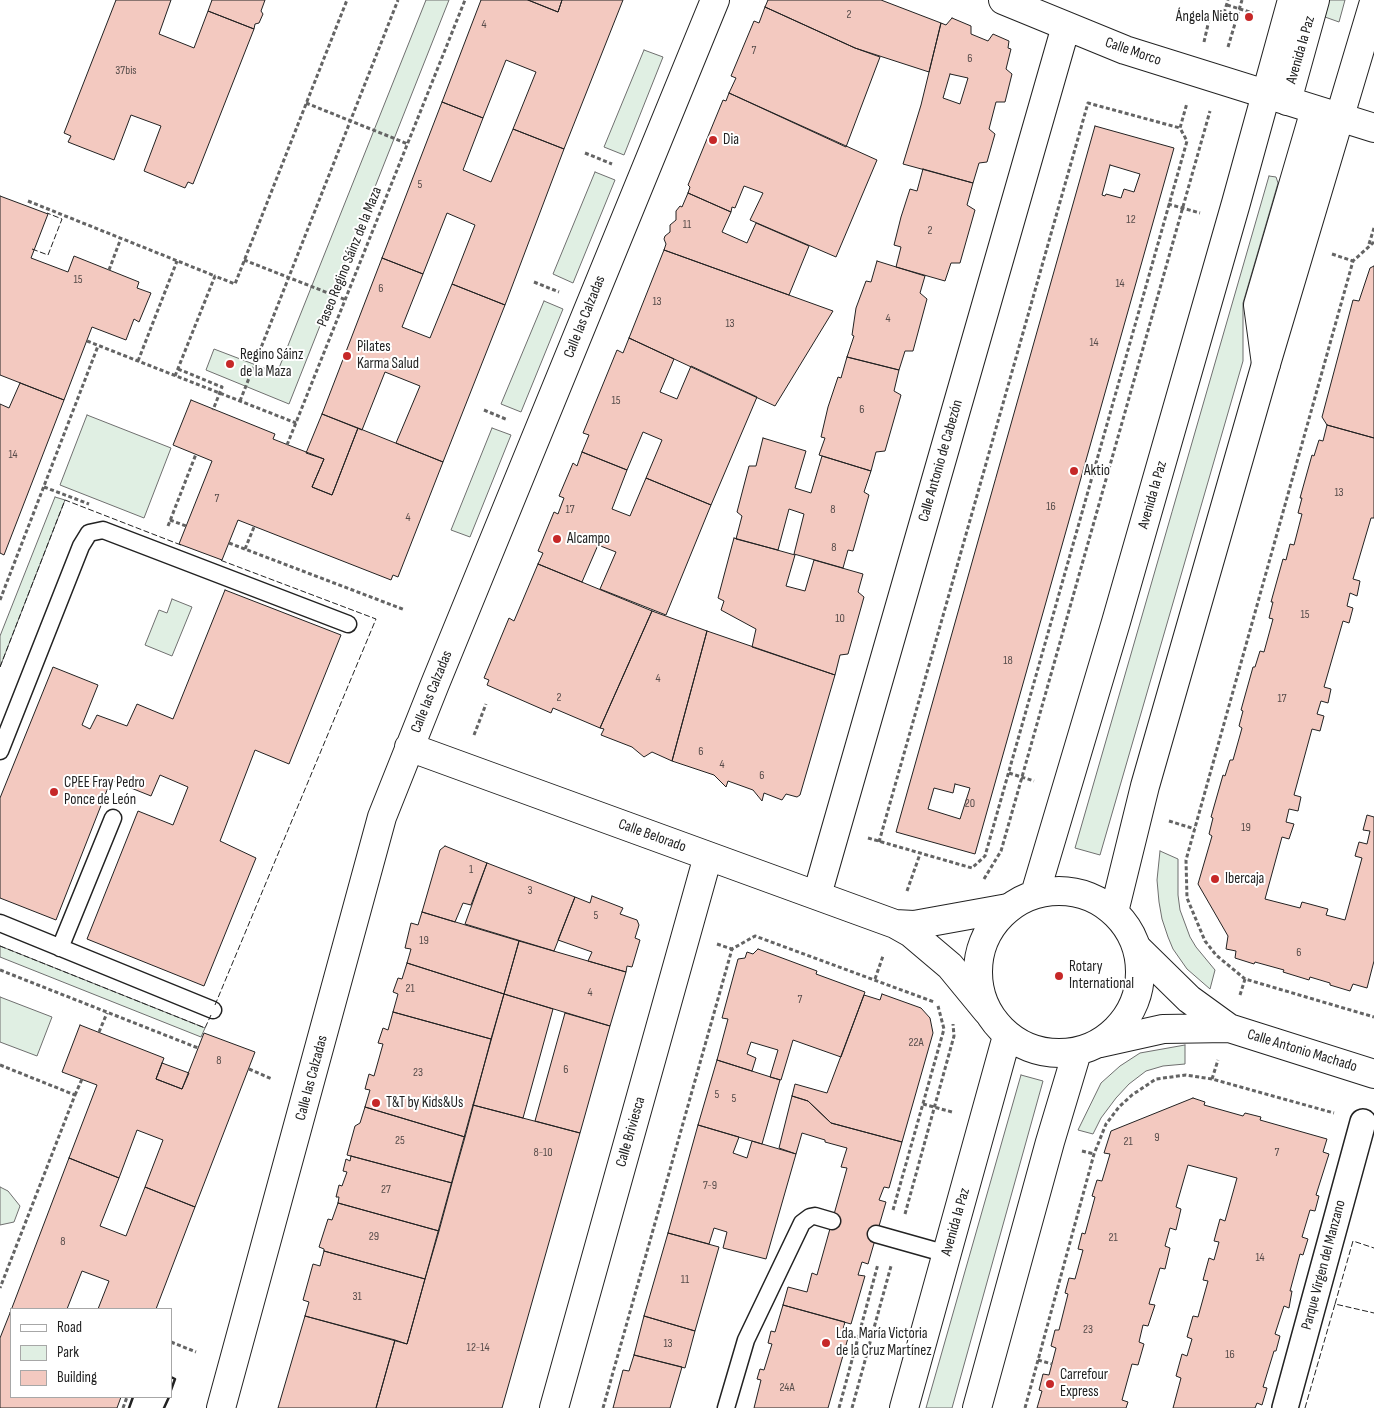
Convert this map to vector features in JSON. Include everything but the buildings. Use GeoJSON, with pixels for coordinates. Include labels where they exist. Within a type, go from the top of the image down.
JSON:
{"type":"FeatureCollection","features":[{"type":"Feature","properties":{"kind":"street","name":"Calle las Calzadas"},"geometry":{"type":"LineString","coordinates":[[221,1408],[382,817],[715,0]]}},
{"type":"Feature","properties":{"kind":"street","name":"Calle Morco"},"geometry":{"type":"LineString","coordinates":[[1003,0],[1125,50],[1277,98]]}},
{"type":"Feature","properties":{"kind":"street","name":"Avenida la Paz"},"geometry":{"type":"LineString","coordinates":[[1277,98],[1292,0]]}},
{"type":"Feature","properties":{"kind":"street","name":"Avenida la Paz"},"geometry":{"type":"LineString","coordinates":[[1035,894],[1116,622],[1277,98],[1315,0]]}},
{"type":"Feature","properties":{"kind":"street"},"geometry":{"type":"LineString","coordinates":[[1114,912],[1138,813],[1266,364],[1327,113],[1374,2]]}},
{"type":"Feature","properties":{"kind":"street","name":"Calle Antonio de Cabezón"},"geometry":{"type":"LineString","coordinates":[[817,895],[1066,26]]}},
{"type":"Feature","properties":{"kind":"street","name":"Avenida la Paz"},"geometry":{"type":"LineString","coordinates":[[1277,98],[1374,128]]}},
{"type":"Feature","properties":{"kind":"street","name":"Calle Belorado"},"geometry":{"type":"LineString","coordinates":[[409,747],[817,895],[899,912],[914,925],[1008,908]]}},
{"type":"Feature","properties":{"kind":"street","name":"Calle Briviesca"},"geometry":{"type":"LineString","coordinates":[[554,1408],[708,856]]}},
{"type":"Feature","properties":{"kind":"street"},"geometry":{"type":"LineString","coordinates":[[1051,891],[1072,891],[1096,899],[1114,912],[1124,923],[1138,949],[1141,973],[1133,1005],[1125,1020],[1114,1033],[1089,1047],[1049,1054],[1027,1048],[1007,1036],[996,1024],[987,1011],[980,994],[977,977],[978,958],[983,941],[993,924],[1008,908],[1035,894],[1051,891]]}},
{"type":"Feature","properties":{"kind":"street","name":"Calle Belorado"},"geometry":{"type":"LineString","coordinates":[[899,912],[911,933],[950,966],[987,1011]]}},
{"type":"Feature","properties":{"kind":"street","name":"Calle Antonio Machado"},"geometry":{"type":"LineString","coordinates":[[1138,949],[1189,999],[1229,1028],[1374,1074]]}},
{"type":"Feature","properties":{"kind":"street","name":"Calle Antonio Machado"},"geometry":{"type":"LineString","coordinates":[[1089,1047],[1163,1029],[1229,1028]]}},
{"type":"Feature","properties":{"kind":"street","name":"Avenida la Paz"},"geometry":{"type":"LineString","coordinates":[[904,1408],[1007,1036]]}},
{"type":"Feature","properties":{"kind":"street"},"geometry":{"type":"LineString","coordinates":[[978,1408],[1050,1142],[1089,1047]]}},
{"type":"Feature","properties":{"kind":"street","name":"Parque Virgen del Manzano"},"geometry":{"type":"LineString","coordinates":[[1285,1408],[1352,1118]]}},
{"type":"Feature","properties":{"kind":"lane"},"geometry":{"type":"LineString","coordinates":[[0,750],[81,546],[89,533],[103,530],[348,624]]}},
{"type":"Feature","properties":{"kind":"lane"},"geometry":{"type":"LineString","coordinates":[[60,948],[113,818]]}},
{"type":"Feature","properties":{"kind":"lane"},"geometry":{"type":"LineString","coordinates":[[0,923],[213,1010]]}},
{"type":"Feature","properties":{"kind":"lane"},"geometry":{"type":"LineString","coordinates":[[726,1408],[746,1340],[802,1223],[815,1216],[832,1221]]}},
{"type":"Feature","properties":{"kind":"lane"},"geometry":{"type":"LineString","coordinates":[[887,1236],[947,1254]]}},
{"type":"Feature","properties":{"kind":"path"},"geometry":{"type":"LineString","coordinates":[[28,202],[235,284],[347,0]]}},
{"type":"Feature","properties":{"kind":"path"},"geometry":{"type":"LineString","coordinates":[[240,401],[398,0]]}},
{"type":"Feature","properties":{"kind":"path","name":"Paseo Regino Sáinz de la Maza"},"geometry":{"type":"LineString","coordinates":[[287,445],[465,0]]}},
{"type":"Feature","properties":{"kind":"path"},"geometry":{"type":"LineString","coordinates":[[1209,20],[1224,14],[1228,0]]}},
{"type":"Feature","properties":{"kind":"path"},"geometry":{"type":"LineString","coordinates":[[977,884],[985,878],[1001,851],[1242,0]]}},
{"type":"Feature","properties":{"kind":"path"},"geometry":{"type":"LineString","coordinates":[[1226,5],[1239,9]]}},
{"type":"Feature","properties":{"kind":"path"},"geometry":{"type":"LineString","coordinates":[[306,103],[408,144]]}},
{"type":"Feature","properties":{"kind":"path"},"geometry":{"type":"LineString","coordinates":[[1088,104],[1180,128],[1186,141],[1168,204],[985,856],[972,868],[879,842],[1088,104]]}},
{"type":"Feature","properties":{"kind":"path"},"geometry":{"type":"LineString","coordinates":[[585,153],[615,165]]}},
{"type":"Feature","properties":{"kind":"path"},"geometry":{"type":"LineString","coordinates":[[1168,204],[1184,208]]}},
{"type":"Feature","properties":{"kind":"path"},"geometry":{"type":"LineString","coordinates":[[1369,244],[1374,228]]}},
{"type":"Feature","properties":{"kind":"path"},"geometry":{"type":"LineString","coordinates":[[108,270],[121,238]]}},
{"type":"Feature","properties":{"kind":"path"},"geometry":{"type":"LineString","coordinates":[[1374,242],[1369,244],[1353,261],[1186,860],[1187,898],[1205,942],[1216,955],[1245,979],[1374,1017]]}},
{"type":"Feature","properties":{"kind":"path"},"geometry":{"type":"LineString","coordinates":[[244,260],[346,300]]}},
{"type":"Feature","properties":{"kind":"path"},"geometry":{"type":"LineString","coordinates":[[138,361],[177,261]]}},
{"type":"Feature","properties":{"kind":"path"},"geometry":{"type":"LineString","coordinates":[[175,376],[215,276]]}},
{"type":"Feature","properties":{"kind":"path"},"geometry":{"type":"LineString","coordinates":[[534,282],[562,293]]}},
{"type":"Feature","properties":{"kind":"path"},"geometry":{"type":"LineString","coordinates":[[87,341],[296,423]]}},
{"type":"Feature","properties":{"kind":"path"},"geometry":{"type":"LineString","coordinates":[[0,600],[98,346]]}},
{"type":"Feature","properties":{"kind":"path"},"geometry":{"type":"LineString","coordinates":[[178,369],[222,387],[214,410]]}},
{"type":"Feature","properties":{"kind":"path"},"geometry":{"type":"LineString","coordinates":[[484,410],[511,421]]}},
{"type":"Feature","properties":{"kind":"path"},"geometry":{"type":"LineString","coordinates":[[166,533],[196,454]]}},
{"type":"Feature","properties":{"kind":"path"},"geometry":{"type":"LineString","coordinates":[[44,487],[91,504]]}},
{"type":"Feature","properties":{"kind":"path"},"geometry":{"type":"LineString","coordinates":[[170,520],[186,526]]}},
{"type":"Feature","properties":{"kind":"path"},"geometry":{"type":"LineString","coordinates":[[245,549],[254,527]]}},
{"type":"Feature","properties":{"kind":"path"},"geometry":{"type":"LineString","coordinates":[[229,543],[405,610]]}},
{"type":"Feature","properties":{"kind":"path"},"geometry":{"type":"LineString","coordinates":[[473,737],[486,704]]}},
{"type":"Feature","properties":{"kind":"path"},"geometry":{"type":"LineString","coordinates":[[1008,773],[1022,777]]}},
{"type":"Feature","properties":{"kind":"path"},"geometry":{"type":"LineString","coordinates":[[899,912],[920,854]]}},
{"type":"Feature","properties":{"kind":"path"},"geometry":{"type":"LineString","coordinates":[[603,1408],[732,949],[755,936],[937,1003],[944,1030],[839,1408]]}},
{"type":"Feature","properties":{"kind":"path"},"geometry":{"type":"LineString","coordinates":[[875,979],[885,952]]}},
{"type":"Feature","properties":{"kind":"path"},"geometry":{"type":"LineString","coordinates":[[0,970],[198,1048]]}},
{"type":"Feature","properties":{"kind":"path"},"geometry":{"type":"LineString","coordinates":[[99,1032],[107,1013]]}},
{"type":"Feature","properties":{"kind":"path"},"geometry":{"type":"LineString","coordinates":[[852,1408],[887,1236],[934,1107],[954,1036],[952,1020]]}},
{"type":"Feature","properties":{"kind":"path"},"geometry":{"type":"LineString","coordinates":[[0,1065],[76,1095]]}},
{"type":"Feature","properties":{"kind":"path"},"geometry":{"type":"LineString","coordinates":[[249,1069],[272,1078]]}},
{"type":"Feature","properties":{"kind":"path"},"geometry":{"type":"LineString","coordinates":[[1025,1408],[1094,1154],[1106,1124],[1118,1107],[1156,1079],[1186,1075],[1212,1079],[1352,1118]]}},
{"type":"Feature","properties":{"kind":"path"},"geometry":{"type":"LineString","coordinates":[[0,1289],[82,1079]]}},
{"type":"Feature","properties":{"kind":"path"},"geometry":{"type":"LineString","coordinates":[[923,1104],[934,1107]]}},
{"type":"Feature","properties":{"kind":"path"},"geometry":{"type":"LineString","coordinates":[[172,1342],[196,1352]]}},
{"type":"Feature","properties":{"kind":"path"},"geometry":{"type":"LineString","coordinates":[[1038,1360],[1052,1364]]}},
{"type":"Feature","properties":{"kind":"green space"},"geometry":{"type":"Polygon","coordinates":[[[426,0],[449,0],[289,404],[206,370],[214,349],[277,373],[426,0]]]}},
{"type":"Feature","properties":{"kind":"green space"},"geometry":{"type":"Polygon","coordinates":[[[1329,0],[1345,0],[1339,22],[1325,17],[1329,0]]]}},
{"type":"Feature","properties":{"kind":"green space"},"geometry":{"type":"Polygon","coordinates":[[[644,50],[663,57],[624,155],[604,147],[644,50]]]}},
{"type":"Feature","properties":{"kind":"green space"},"geometry":{"type":"Polygon","coordinates":[[[595,172],[615,180],[573,283],[553,274],[595,172]]]}},
{"type":"Feature","properties":{"kind":"green space"},"geometry":{"type":"Polygon","coordinates":[[[1269,176],[1276,177],[1278,183],[1243,303],[1243,361],[1100,855],[1075,848],[1269,176]]]}},
{"type":"Feature","properties":{"kind":"green space"},"geometry":{"type":"Polygon","coordinates":[[[544,301],[563,309],[521,412],[501,404],[544,301]]]}},
{"type":"Feature","properties":{"kind":"green space"},"geometry":{"type":"Polygon","coordinates":[[[87,415],[171,448],[144,518],[60,485],[87,415]]]}},
{"type":"Feature","properties":{"kind":"green space"},"geometry":{"type":"Polygon","coordinates":[[[492,428],[511,435],[470,537],[451,530],[492,428]]]}},
{"type":"Feature","properties":{"kind":"green space"},"geometry":{"type":"Polygon","coordinates":[[[55,497],[65,500],[0,667],[0,636],[55,497]]]}},
{"type":"Feature","properties":{"kind":"green space"},"geometry":{"type":"Polygon","coordinates":[[[172,599],[192,607],[172,656],[145,645],[159,610],[167,613],[172,599]]]}},
{"type":"Feature","properties":{"kind":"green space"},"geometry":{"type":"Polygon","coordinates":[[[1160,851],[1178,859],[1180,910],[1190,937],[1215,970],[1210,989],[1187,969],[1173,949],[1168,937],[1159,902],[1157,880],[1160,851]]]}},
{"type":"Feature","properties":{"kind":"green space"},"geometry":{"type":"Polygon","coordinates":[[[0,946],[205,1028],[201,1037],[0,957],[0,946]]]}},
{"type":"Feature","properties":{"kind":"green space"},"geometry":{"type":"Polygon","coordinates":[[[0,997],[52,1017],[37,1056],[0,1042],[0,997]]]}},
{"type":"Feature","properties":{"kind":"green space"},"geometry":{"type":"Polygon","coordinates":[[[1185,1045],[1185,1064],[1163,1066],[1146,1071],[1129,1084],[1116,1098],[1101,1118],[1093,1134],[1078,1130],[1101,1083],[1120,1066],[1140,1053],[1185,1045]]]}},
{"type":"Feature","properties":{"kind":"green space"},"geometry":{"type":"Polygon","coordinates":[[[1021,1075],[1043,1081],[952,1408],[926,1408],[1021,1075]]]}},
{"type":"Feature","properties":{"kind":"green space"},"geometry":{"type":"Polygon","coordinates":[[[0,1187],[8,1191],[20,1206],[14,1222],[0,1225],[0,1187]]]}},
{"type":"Feature","properties":{"kind":"fence"},"geometry":{"type":"LineString","coordinates":[[32,249],[48,255],[62,219],[47,213]]}},
{"type":"Feature","properties":{"kind":"fence"},"geometry":{"type":"LineString","coordinates":[[0,667],[65,500],[181,545]]}},
{"type":"Feature","properties":{"kind":"fence"},"geometry":{"type":"LineString","coordinates":[[215,1005],[376,619],[220,560]]}},
{"type":"Feature","properties":{"kind":"fence"},"geometry":{"type":"LineString","coordinates":[[0,946],[205,1028],[211,1015]]}},
{"type":"Feature","properties":{"kind":"fence"},"geometry":{"type":"LineString","coordinates":[[1335,1304],[1353,1241],[1374,1248]]}},
{"type":"Feature","properties":{"kind":"fence"},"geometry":{"type":"LineString","coordinates":[[1305,1408],[1335,1304],[1374,1313]]}},
{"type":"Feature","properties":{"kind":"wall"},"geometry":{"type":"LineString","coordinates":[[172,1378],[175,1379],[172,1387]]}},
{"type":"Feature","properties":{"kind":"wall"},"geometry":{"type":"LineString","coordinates":[[129,1408],[133,1398]]}},
{"type":"Feature","properties":{"kind":"wall"},"geometry":{"type":"LineString","coordinates":[[164,1408],[169,1398]]}},
{"type":"Feature","properties":{"kind":"place","name":"Ángela Nieto"},"geometry":{"type":"Point","coordinates":[1249,17]}},
{"type":"Feature","properties":{"kind":"place","name":"Dia"},"geometry":{"type":"Point","coordinates":[713,140]}},
{"type":"Feature","properties":{"kind":"place","name":"Pilates Karma Salud"},"geometry":{"type":"Point","coordinates":[347,356]}},
{"type":"Feature","properties":{"kind":"place","name":"Regino Sáinz de la Maza"},"geometry":{"type":"Point","coordinates":[230,364]}},
{"type":"Feature","properties":{"kind":"place","name":"Aktio"},"geometry":{"type":"Point","coordinates":[1074,471]}},
{"type":"Feature","properties":{"kind":"place","name":"Alcampo"},"geometry":{"type":"Point","coordinates":[557,539]}},
{"type":"Feature","properties":{"kind":"place","name":"CPEE Fray Pedro Ponce de León"},"geometry":{"type":"Point","coordinates":[54,792]}},
{"type":"Feature","properties":{"kind":"place","name":"Ibercaja"},"geometry":{"type":"Point","coordinates":[1215,879]}},
{"type":"Feature","properties":{"kind":"place","name":"Rotary International"},"geometry":{"type":"Point","coordinates":[1059,976]}},
{"type":"Feature","properties":{"kind":"place","name":"T&T by Kids&Us"},"geometry":{"type":"Point","coordinates":[376,1103]}},
{"type":"Feature","properties":{"kind":"place","name":"Lda. María Victoria de la Cruz Martínez"},"geometry":{"type":"Point","coordinates":[826,1343]}},
{"type":"Feature","properties":{"kind":"place","name":"Carrefour Express"},"geometry":{"type":"Point","coordinates":[1050,1384]}}]}
